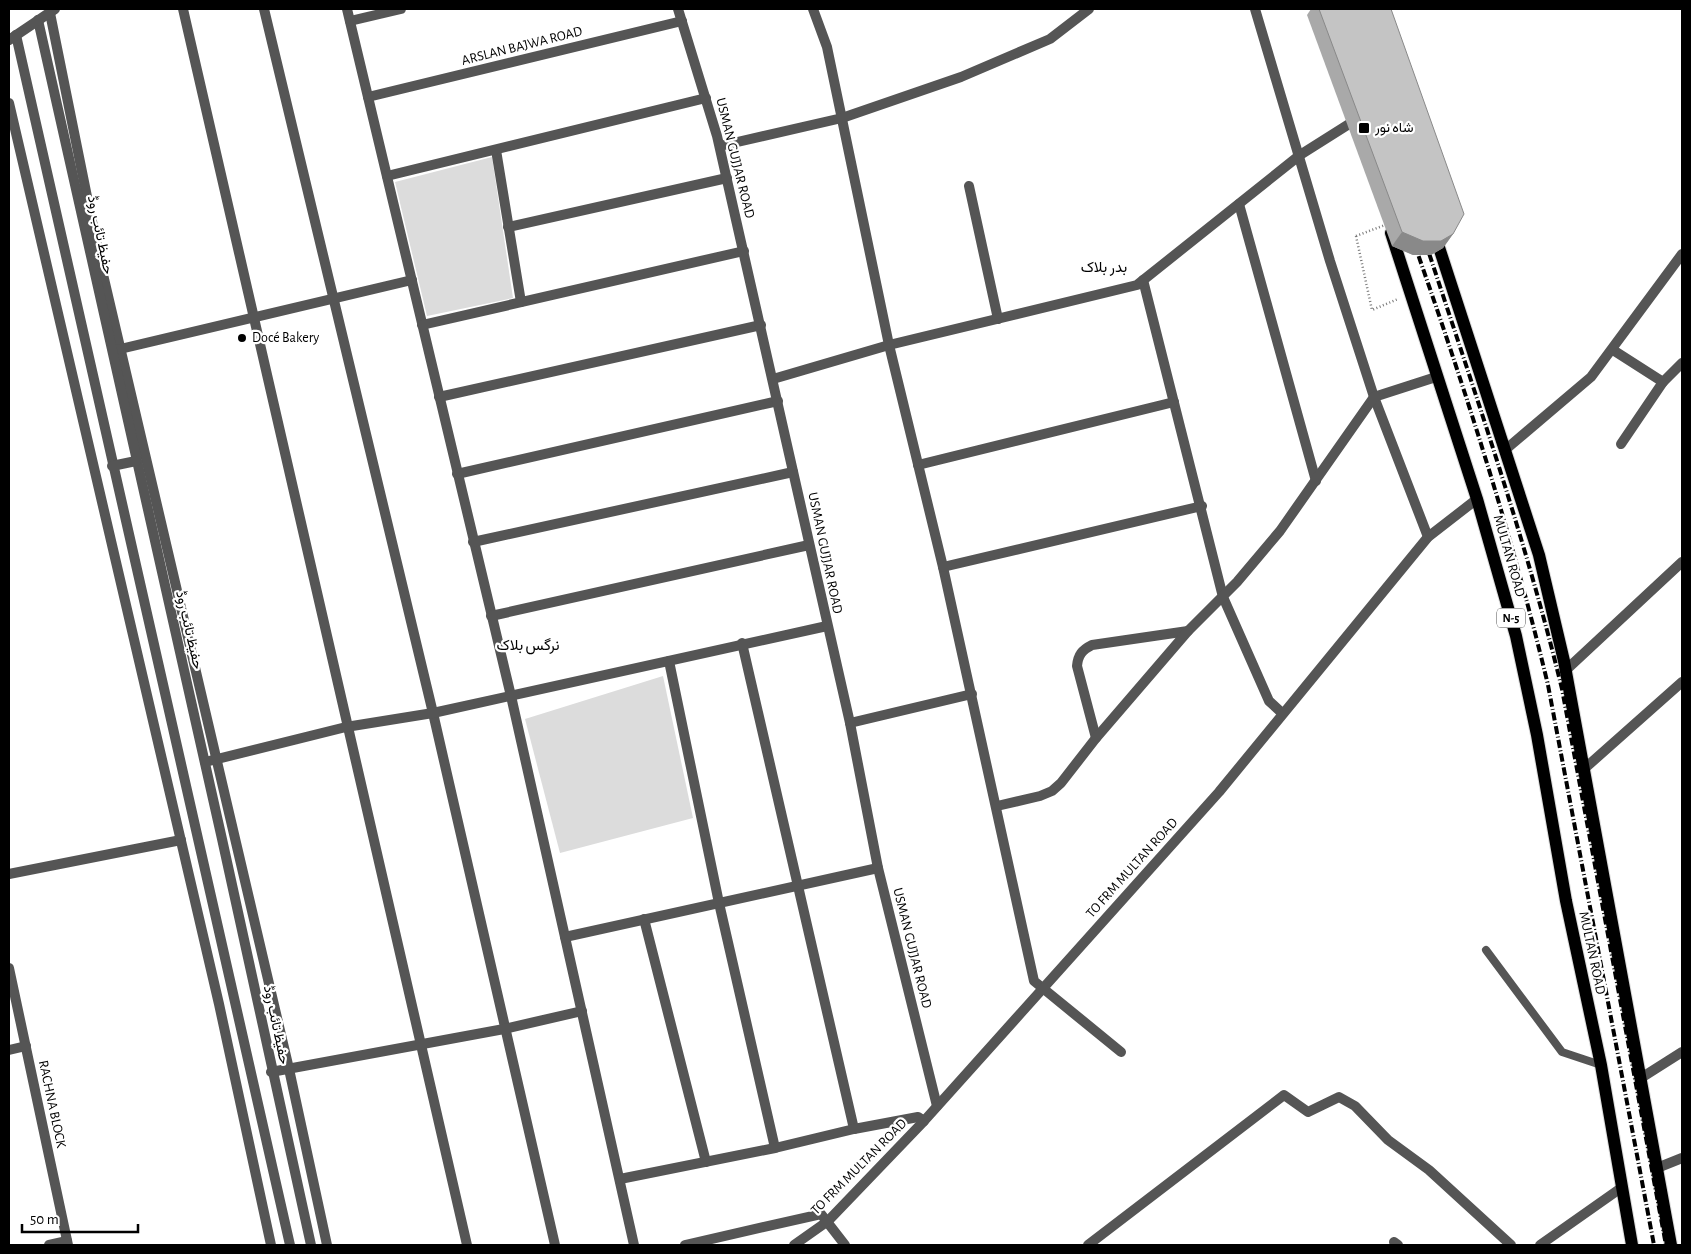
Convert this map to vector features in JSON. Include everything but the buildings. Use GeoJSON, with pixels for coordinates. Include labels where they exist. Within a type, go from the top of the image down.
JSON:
{"type":"FeatureCollection","features":[{"type":"Feature","properties":{"kind":"main road","name":"MULTAN ROAD"},"geometry":{"type":"LineString","coordinates":[[1390,222],[1436,377],[1478,499],[1516,636],[1537,735],[1566,901],[1601,1066],[1632,1245]]}},
{"type":"Feature","properties":{"kind":"main road","name":"MULTAN ROAD"},"geometry":{"type":"LineString","coordinates":[[1431,224],[1539,555],[1566,670],[1671,1245]]}},
{"type":"Feature","properties":{"kind":"street"},"geometry":{"type":"LineString","coordinates":[[182,9],[346,727],[467,1245]]}},
{"type":"Feature","properties":{"kind":"street"},"geometry":{"type":"LineString","coordinates":[[264,9],[433,714],[555,1245]]}},
{"type":"Feature","properties":{"kind":"street"},"geometry":{"type":"LineString","coordinates":[[348,9],[511,696],[634,1245]]}},
{"type":"Feature","properties":{"kind":"street"},"geometry":{"type":"LineString","coordinates":[[350,21],[401,9]]}},
{"type":"Feature","properties":{"kind":"street","name":"USMAN GUJJAR ROAD"},"geometry":{"type":"LineString","coordinates":[[678,9],[720,146],[850,723],[878,868],[937,1106]]}},
{"type":"Feature","properties":{"kind":"street"},"geometry":{"type":"LineString","coordinates":[[813,9],[827,47],[889,345],[972,694],[1034,981],[1121,1052]]}},
{"type":"Feature","properties":{"kind":"street"},"geometry":{"type":"LineString","coordinates":[[720,146],[842,118],[961,77],[1050,39],[1089,9]]}},
{"type":"Feature","properties":{"kind":"street"},"geometry":{"type":"LineString","coordinates":[[1255,9],[1330,261],[1374,397],[1428,537]]}},
{"type":"Feature","properties":{"kind":"street"},"geometry":{"type":"LineString","coordinates":[[290,1245],[13,38],[52,11],[116,350],[217,759],[289,1069],[327,1245]]}},
{"type":"Feature","properties":{"kind":"street","name":"حفیظ تائب روڈ"},"geometry":{"type":"LineString","coordinates":[[38,20],[116,350],[136,461],[205,762],[271,1072],[311,1245]]}},
{"type":"Feature","properties":{"kind":"street","name":"ARSLAN BAJWA ROAD"},"geometry":{"type":"LineString","coordinates":[[368,97],[682,21]]}},
{"type":"Feature","properties":{"kind":"street"},"geometry":{"type":"LineString","coordinates":[[387,176],[706,98]]}},
{"type":"Feature","properties":{"kind":"street"},"geometry":{"type":"LineString","coordinates":[[9,103],[219,1004],[271,1245]]}},
{"type":"Feature","properties":{"kind":"street"},"geometry":{"type":"LineString","coordinates":[[773,379],[889,345],[1137,285],[1300,155],[1357,119]]}},
{"type":"Feature","properties":{"kind":"street"},"geometry":{"type":"LineString","coordinates":[[496,150],[521,302]]}},
{"type":"Feature","properties":{"kind":"street"},"geometry":{"type":"LineString","coordinates":[[508,226],[727,178]]}},
{"type":"Feature","properties":{"kind":"street"},"geometry":{"type":"LineString","coordinates":[[970,186],[998,319]]}},
{"type":"Feature","properties":{"kind":"street"},"geometry":{"type":"LineString","coordinates":[[1239,204],[1316,481]]}},
{"type":"Feature","properties":{"kind":"street"},"geometry":{"type":"LineString","coordinates":[[422,325],[744,251]]}},
{"type":"Feature","properties":{"kind":"street"},"geometry":{"type":"LineString","coordinates":[[1505,450],[1591,377],[1613,350],[1682,254]]}},
{"type":"Feature","properties":{"kind":"street"},"geometry":{"type":"LineString","coordinates":[[116,350],[412,280]]}},
{"type":"Feature","properties":{"kind":"street"},"geometry":{"type":"LineString","coordinates":[[1143,280],[1202,506],[1223,597],[1269,701],[1282,713]]}},
{"type":"Feature","properties":{"kind":"street"},"geometry":{"type":"LineString","coordinates":[[439,397],[761,324]]}},
{"type":"Feature","properties":{"kind":"street"},"geometry":{"type":"LineString","coordinates":[[1613,350],[1663,382]]}},
{"type":"Feature","properties":{"kind":"street"},"geometry":{"type":"LineString","coordinates":[[1621,444],[1663,382],[1682,363]]}},
{"type":"Feature","properties":{"kind":"street"},"geometry":{"type":"LineString","coordinates":[[997,806],[1052,791],[1061,783],[1096,738],[1188,631],[1223,597],[1280,531],[1374,397],[1436,377]]}},
{"type":"Feature","properties":{"kind":"street"},"geometry":{"type":"LineString","coordinates":[[457,474],[778,401]]}},
{"type":"Feature","properties":{"kind":"street"},"geometry":{"type":"LineString","coordinates":[[918,465],[1174,402]]}},
{"type":"Feature","properties":{"kind":"street"},"geometry":{"type":"LineString","coordinates":[[112,466],[136,461]]}},
{"type":"Feature","properties":{"kind":"street"},"geometry":{"type":"LineString","coordinates":[[473,542],[793,472]]}},
{"type":"Feature","properties":{"kind":"street","name":"TO FRM MULTAN ROAD"},"geometry":{"type":"LineString","coordinates":[[794,1245],[828,1221],[924,1121],[1218,792],[1428,537],[1478,499]]}},
{"type":"Feature","properties":{"kind":"street"},"geometry":{"type":"LineString","coordinates":[[943,567],[1202,506]]}},
{"type":"Feature","properties":{"kind":"street"},"geometry":{"type":"LineString","coordinates":[[491,616],[809,545]]}},
{"type":"Feature","properties":{"kind":"street"},"geometry":{"type":"LineString","coordinates":[[1566,670],[1682,562]]}},
{"type":"Feature","properties":{"kind":"street"},"geometry":{"type":"LineString","coordinates":[[205,762],[346,727],[433,714],[669,662],[742,643],[827,626]]}},
{"type":"Feature","properties":{"kind":"street"},"geometry":{"type":"LineString","coordinates":[[1096,738],[1077,666],[1077,660],[1084,649],[1092,645],[1188,631]]}},
{"type":"Feature","properties":{"kind":"street"},"geometry":{"type":"LineString","coordinates":[[742,643],[854,1128]]}},
{"type":"Feature","properties":{"kind":"street"},"geometry":{"type":"LineString","coordinates":[[669,662],[719,903],[775,1148]]}},
{"type":"Feature","properties":{"kind":"street"},"geometry":{"type":"LineString","coordinates":[[1584,769],[1682,682]]}},
{"type":"Feature","properties":{"kind":"street"},"geometry":{"type":"LineString","coordinates":[[850,723],[972,694]]}},
{"type":"Feature","properties":{"kind":"street"},"geometry":{"type":"LineString","coordinates":[[9,874],[181,840]]}},
{"type":"Feature","properties":{"kind":"street"},"geometry":{"type":"LineString","coordinates":[[184,857],[200,853]]}},
{"type":"Feature","properties":{"kind":"street"},"geometry":{"type":"LineString","coordinates":[[565,936],[878,868]]}},
{"type":"Feature","properties":{"kind":"street"},"geometry":{"type":"LineString","coordinates":[[644,919],[706,1162]]}},
{"type":"Feature","properties":{"kind":"street","name":"RACHNA BLOCK"},"geometry":{"type":"LineString","coordinates":[[9,968],[68,1243]]}},
{"type":"Feature","properties":{"kind":"street"},"geometry":{"type":"LineString","coordinates":[[271,1072],[504,1029],[582,1011]]}},
{"type":"Feature","properties":{"kind":"street"},"geometry":{"type":"LineString","coordinates":[[9,1050],[26,1046]]}},
{"type":"Feature","properties":{"kind":"street"},"geometry":{"type":"LineString","coordinates":[[1641,1078],[1682,1052]]}},
{"type":"Feature","properties":{"kind":"street"},"geometry":{"type":"LineString","coordinates":[[1088,1245],[1284,1095],[1308,1112],[1340,1096],[1355,1106],[1388,1140],[1430,1170],[1511,1245]]}},
{"type":"Feature","properties":{"kind":"street"},"geometry":{"type":"LineString","coordinates":[[620,1179],[775,1148],[854,1128],[918,1116],[924,1121]]}},
{"type":"Feature","properties":{"kind":"street"},"geometry":{"type":"LineString","coordinates":[[1657,1168],[1682,1158]]}},
{"type":"Feature","properties":{"kind":"street"},"geometry":{"type":"LineString","coordinates":[[1540,1245],[1621,1188]]}},
{"type":"Feature","properties":{"kind":"street"},"geometry":{"type":"LineString","coordinates":[[685,1245],[821,1214],[845,1245]]}},
{"type":"Feature","properties":{"kind":"street"},"geometry":{"type":"LineString","coordinates":[[49,1245],[68,1243]]}},
{"type":"Feature","properties":{"kind":"lane"},"geometry":{"type":"LineString","coordinates":[[1486,950],[1562,1052],[1601,1066]]}},
{"type":"Feature","properties":{"kind":"path"},"geometry":{"type":"LineString","coordinates":[[1390,222],[1356,236],[1372,310],[1410,294]]}},
{"type":"Feature","properties":{"kind":"shaded area"},"geometry":{"type":"Polygon","coordinates":[[[492,157],[513,298],[427,316],[395,182],[492,157]]]}},
{"type":"Feature","properties":{"kind":"shaded area"},"geometry":{"type":"Polygon","coordinates":[[[663,676],[693,818],[560,853],[525,719],[663,676]]]}},
{"type":"Feature","properties":{"kind":"railway"},"geometry":{"type":"LineString","coordinates":[[1425,241],[1515,520],[1548,632],[1562,689],[1666,1245]]}},
{"type":"Feature","properties":{"kind":"railway"},"geometry":{"type":"LineString","coordinates":[[1414,243],[1487,462],[1519,573],[1548,685],[1654,1245]]}},
{"type":"Feature","properties":{"kind":"place","name":"شاہ نور"},"geometry":{"type":"Point","coordinates":[1364,128]}},
{"type":"Feature","properties":{"kind":"place","name":"Docé Bakery"},"geometry":{"type":"Point","coordinates":[242,338]}},
{"type":"Feature","properties":{"kind":"district","name":"بدر بلاک"},"geometry":{"type":"Point","coordinates":[1104,267]}},
{"type":"Feature","properties":{"kind":"district","name":"نرگس بلاک"},"geometry":{"type":"Point","coordinates":[528,645]}}]}
